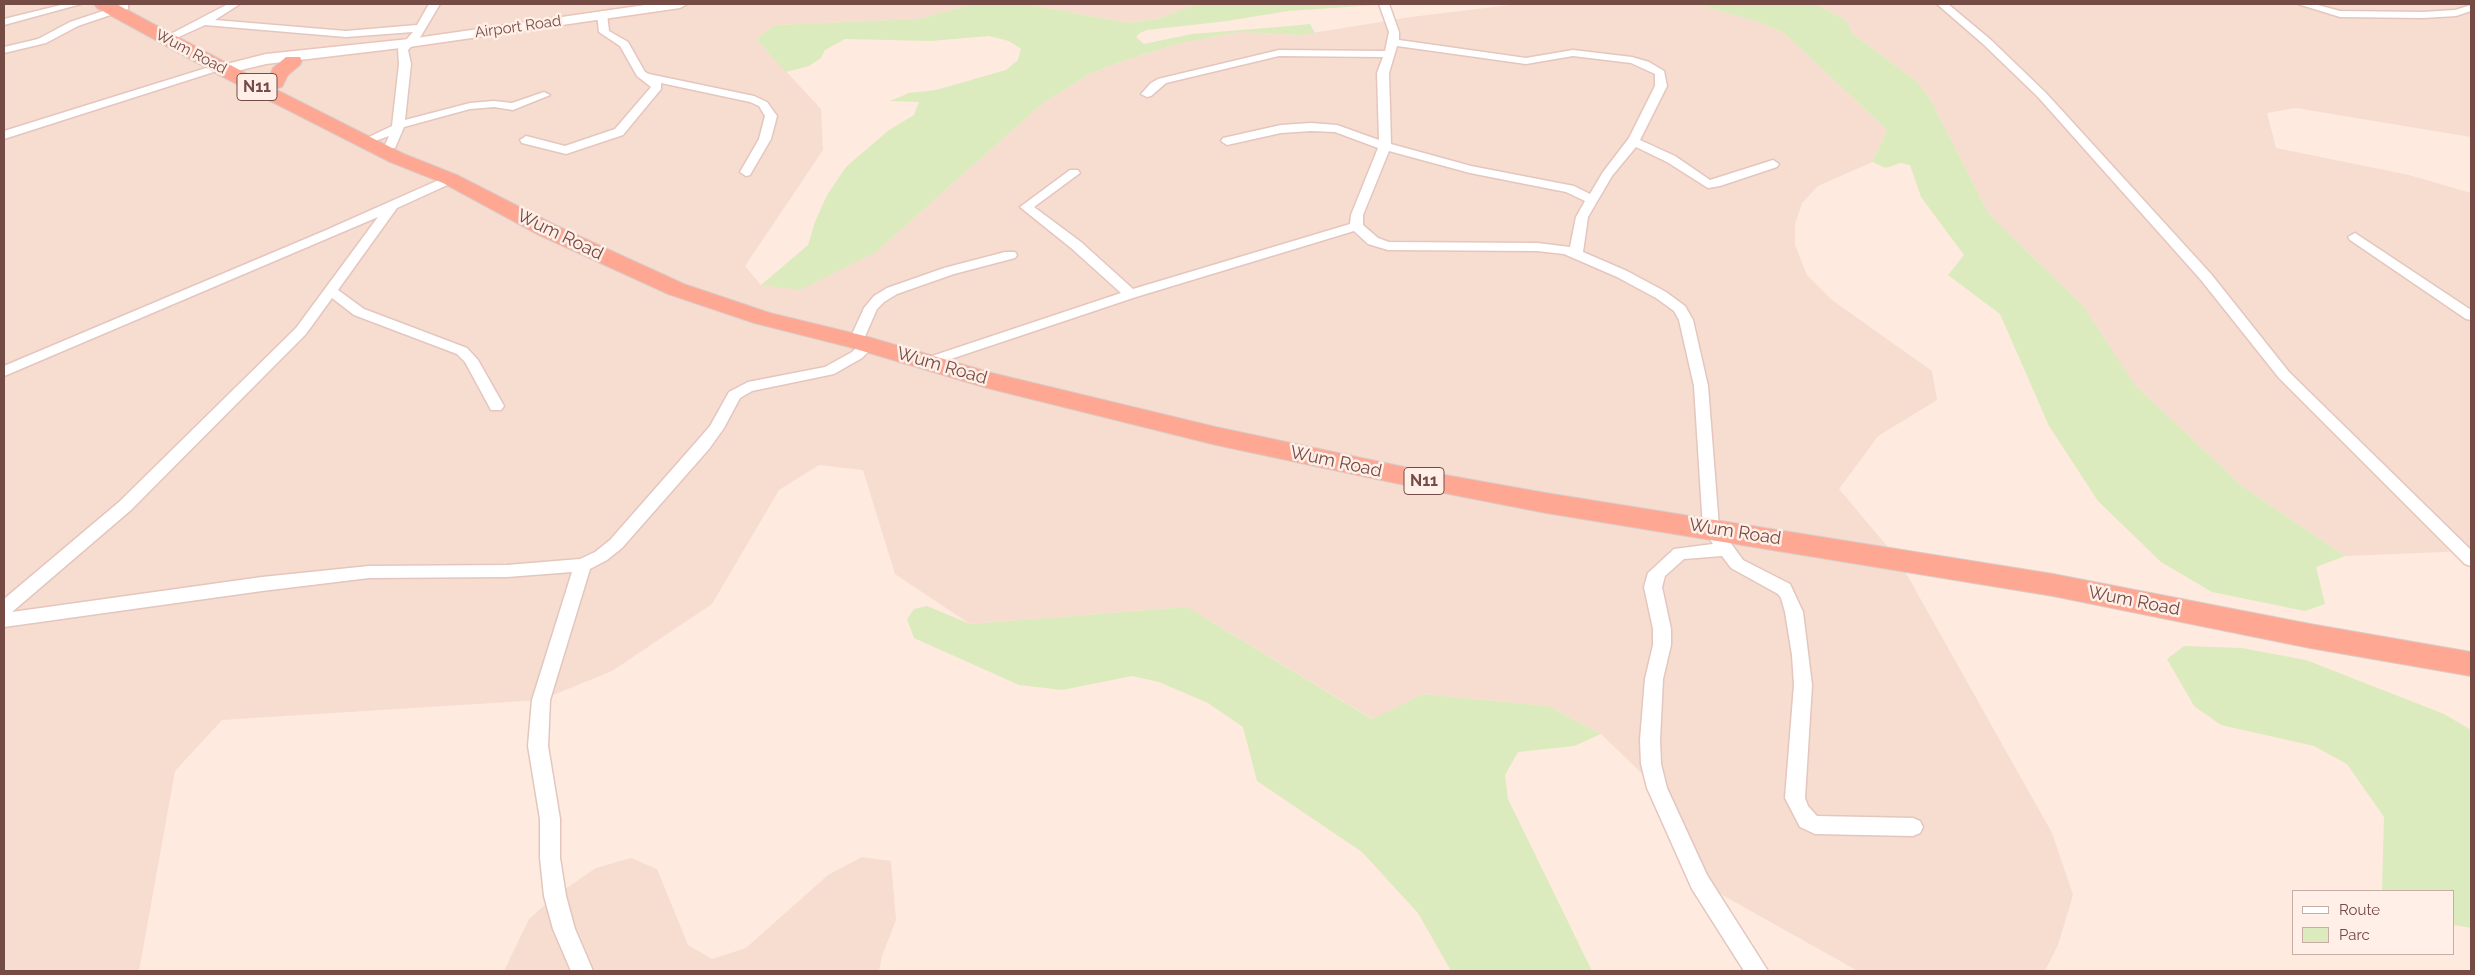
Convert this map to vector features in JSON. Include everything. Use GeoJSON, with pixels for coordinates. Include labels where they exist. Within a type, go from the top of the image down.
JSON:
{"type":"FeatureCollection","features":[{"type":"Feature","properties":{"kind":"highway","name":"Wum Road"},"geometry":{"type":"LineString","coordinates":[[115,6],[397,158],[414,163],[547,230],[676,289],[762,318],[862,342],[1006,384],[1304,456],[1718,538],[2053,585],[2310,636],[2471,664]]}},
{"type":"Feature","properties":{"kind":"highway"},"geometry":{"type":"LineString","coordinates":[[275,83],[280,72],[293,61]]}},
{"type":"Feature","properties":{"kind":"highway","name":"Wum Road"},"geometry":{"type":"LineString","coordinates":[[233,69],[275,83],[391,134],[414,163]]}},
{"type":"Feature","properties":{"kind":"main road","name":"Airport Road"},"geometry":{"type":"LineString","coordinates":[[233,69],[325,52],[409,42],[661,5],[680,4]]}},
{"type":"Feature","properties":{"kind":"main road","name":"Airport Road"},"geometry":{"type":"LineString","coordinates":[[233,69],[333,55],[357,49]]}},
{"type":"Feature","properties":{"kind":"street"},"geometry":{"type":"LineString","coordinates":[[4,22],[76,4]]}},
{"type":"Feature","properties":{"kind":"street"},"geometry":{"type":"LineString","coordinates":[[173,36],[204,22],[235,4]]}},
{"type":"Feature","properties":{"kind":"street"},"geometry":{"type":"LineString","coordinates":[[435,4],[420,28],[403,49],[405,64],[391,134],[477,105],[494,104],[513,107],[544,95]]}},
{"type":"Feature","properties":{"kind":"street"},"geometry":{"type":"LineString","coordinates":[[1356,226],[1357,215],[1384,146],[1383,73],[1394,32],[1384,4]]}},
{"type":"Feature","properties":{"kind":"street"},"geometry":{"type":"LineString","coordinates":[[1942,4],[1987,42],[2042,95],[2206,277],[2284,375],[2471,560]]}},
{"type":"Feature","properties":{"kind":"street"},"geometry":{"type":"LineString","coordinates":[[2303,4],[2340,14],[2423,15],[2456,13],[2471,8]]}},
{"type":"Feature","properties":{"kind":"street"},"geometry":{"type":"LineString","coordinates":[[4,50],[42,40],[115,6]]}},
{"type":"Feature","properties":{"kind":"street"},"geometry":{"type":"LineString","coordinates":[[526,140],[566,150],[619,132],[657,88],[655,82],[644,77],[624,44],[604,32],[602,14]]}},
{"type":"Feature","properties":{"kind":"street"},"geometry":{"type":"LineString","coordinates":[[204,22],[337,34],[369,34],[420,28]]}},
{"type":"Feature","properties":{"kind":"street"},"geometry":{"type":"LineString","coordinates":[[325,52],[337,34]]}},
{"type":"Feature","properties":{"kind":"street"},"geometry":{"type":"LineString","coordinates":[[1147,94],[1155,85],[1162,81],[1272,55],[1303,52],[1391,48],[1526,61],[1573,53],[1645,64],[1660,73],[1661,86],[1633,142],[1591,200],[1582,217],[1576,253]]}},
{"type":"Feature","properties":{"kind":"street"},"geometry":{"type":"LineString","coordinates":[[4,135],[233,69]]}},
{"type":"Feature","properties":{"kind":"street"},"geometry":{"type":"LineString","coordinates":[[644,77],[754,99],[763,104],[770,116],[767,131],[765,139],[746,172]]}},
{"type":"Feature","properties":{"kind":"street"},"geometry":{"type":"LineString","coordinates":[[1227,141],[1281,128],[1311,127],[1350,132],[1384,146],[1470,169],[1570,189],[1591,200]]}},
{"type":"Feature","properties":{"kind":"street"},"geometry":{"type":"LineString","coordinates":[[1633,142],[1671,159],[1708,184],[1716,184],[1773,164]]}},
{"type":"Feature","properties":{"kind":"street"},"geometry":{"type":"LineString","coordinates":[[1074,173],[1026,207],[1076,244],[1131,294]]}},
{"type":"Feature","properties":{"kind":"street"},"geometry":{"type":"LineString","coordinates":[[4,371],[450,180]]}},
{"type":"Feature","properties":{"kind":"street"},"geometry":{"type":"LineString","coordinates":[[4,609],[125,506],[301,331],[392,206]]}},
{"type":"Feature","properties":{"kind":"street"},"geometry":{"type":"LineString","coordinates":[[1356,226],[1373,241],[1388,246],[1537,247],[1576,253],[1622,274],[1661,295],[1680,309],[1686,320],[1701,386],[1718,538],[1737,564],[1784,589],[1790,597],[1794,612],[1802,655],[1803,685],[1795,798],[1800,811],[1807,821],[1815,825],[1913,827]]}},
{"type":"Feature","properties":{"kind":"street"},"geometry":{"type":"LineString","coordinates":[[928,362],[1131,294],[1356,226]]}},
{"type":"Feature","properties":{"kind":"street"},"geometry":{"type":"LineString","coordinates":[[2355,237],[2471,316]]}},
{"type":"Feature","properties":{"kind":"street"},"geometry":{"type":"LineString","coordinates":[[4,620],[252,585],[369,572],[507,571],[583,565],[601,556],[616,544],[703,445],[716,428],[734,395],[748,387],[830,371],[857,355],[871,308],[879,298],[892,291],[949,271],[1010,255]]}},
{"type":"Feature","properties":{"kind":"street"},"geometry":{"type":"LineString","coordinates":[[331,291],[359,312],[462,352],[471,360],[496,406]]}},
{"type":"Feature","properties":{"kind":"street"},"geometry":{"type":"LineString","coordinates":[[1718,538],[1680,553],[1657,573],[1654,587],[1662,630],[1662,645],[1654,679],[1650,740],[1651,764],[1657,788],[1699,882],[1757,971]]}},
{"type":"Feature","properties":{"kind":"street"},"geometry":{"type":"LineString","coordinates":[[582,971],[564,929],[555,896],[550,858],[550,819],[538,746],[541,700],[583,565]]}},
{"type":"Feature","properties":{"kind":"shaded area"},"geometry":{"type":"Polygon","coordinates":[[[4,4],[972,4],[919,19],[775,25],[756,39],[821,109],[823,150],[745,266],[761,285],[876,252],[1043,103],[1090,74],[1119,62],[1181,43],[1239,32],[1300,35],[1411,17],[1518,4],[1697,4],[1758,22],[1784,33],[1887,130],[1872,162],[1818,186],[1802,203],[1795,224],[1795,245],[1807,275],[1832,300],[1932,371],[1937,400],[1878,436],[1839,489],[1898,559],[2052,833],[2073,895],[2058,945],[2045,971],[1858,971],[1699,882],[1657,788],[1601,734],[1548,706],[1423,694],[1373,719],[1187,607],[970,624],[895,574],[863,470],[819,465],[779,490],[712,604],[612,671],[541,700],[222,720],[175,771],[139,971],[4,971],[4,4]]]}},
{"type":"Feature","properties":{"kind":"shaded area"},"geometry":{"type":"Polygon","coordinates":[[[1025,4],[1196,4],[1161,18],[1129,23],[1025,4]]]}},
{"type":"Feature","properties":{"kind":"shaded area"},"geometry":{"type":"Polygon","coordinates":[[[1816,4],[2471,4],[2471,137],[2296,108],[2267,113],[2276,148],[2409,175],[2471,193],[2471,547],[2466,551],[2345,556],[2242,486],[2135,385],[2083,306],[1989,214],[1929,97],[1915,80],[1853,34],[1846,20],[1816,4]]]}},
{"type":"Feature","properties":{"kind":"shaded area"},"geometry":{"type":"Polygon","coordinates":[[[862,857],[891,861],[896,920],[882,956],[879,971],[504,971],[529,919],[555,896],[596,868],[631,858],[657,869],[688,945],[712,959],[746,948],[828,875],[862,857]]]}},
{"type":"Feature","properties":{"kind":"green space"},"geometry":{"type":"Polygon","coordinates":[[[972,4],[1025,4],[1129,23],[1161,18],[1196,4],[1392,4],[1288,11],[1227,21],[1147,30],[1140,33],[1136,37],[1144,44],[1192,34],[1310,24],[1315,33],[1300,35],[1239,32],[1181,43],[1119,62],[1090,74],[1043,103],[876,252],[800,290],[761,285],[808,245],[815,222],[827,195],[846,167],[889,130],[914,115],[919,102],[890,101],[909,93],[936,90],[1006,70],[1018,60],[1021,49],[1009,41],[989,36],[931,41],[845,39],[825,50],[821,58],[809,66],[786,72],[756,39],[775,25],[919,19],[972,4]]]}},
{"type":"Feature","properties":{"kind":"green space"},"geometry":{"type":"Polygon","coordinates":[[[1697,4],[1816,4],[1846,20],[1853,34],[1915,80],[1929,97],[1989,214],[2083,306],[2135,385],[2242,486],[2345,556],[2316,567],[2325,604],[2305,611],[2212,592],[2161,562],[2098,501],[2049,426],[2000,314],[1948,275],[1964,255],[1921,197],[1910,165],[1900,163],[1886,168],[1872,162],[1887,130],[1784,33],[1758,22],[1697,4]]]}},
{"type":"Feature","properties":{"kind":"green space"},"geometry":{"type":"Polygon","coordinates":[[[927,606],[970,624],[1187,607],[1372,719],[1423,694],[1548,706],[1601,734],[1574,746],[1518,752],[1505,775],[1508,799],[1592,971],[1451,971],[1418,913],[1362,852],[1257,781],[1243,727],[1208,703],[1159,682],[1132,676],[1062,690],[1019,685],[914,638],[907,619],[914,609],[927,606]]]}},
{"type":"Feature","properties":{"kind":"green space"},"geometry":{"type":"Polygon","coordinates":[[[2184,646],[2242,648],[2306,660],[2444,714],[2471,730],[2471,928],[2455,925],[2455,890],[2382,889],[2384,817],[2347,764],[2314,746],[2221,725],[2194,706],[2167,659],[2184,646]]]}}]}
